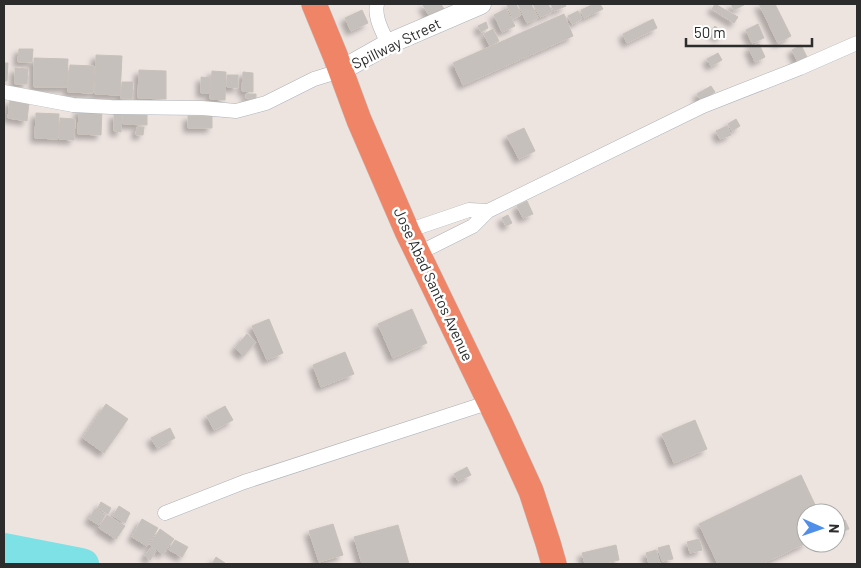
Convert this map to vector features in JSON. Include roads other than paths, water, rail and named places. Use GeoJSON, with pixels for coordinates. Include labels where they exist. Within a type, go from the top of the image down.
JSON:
{"type":"FeatureCollection","features":[{"type":"Feature","properties":{"kind":"highway","name":"Jose Abad Santos Avenue"},"geometry":{"type":"LineString","coordinates":[[314,4],[359,120],[417,254],[490,402],[531,491],[554,564]]}},
{"type":"Feature","properties":{"kind":"street"},"geometry":{"type":"LineString","coordinates":[[377,4],[379,24],[388,44]]}},
{"type":"Feature","properties":{"kind":"street","name":"Spillway Street"},"geometry":{"type":"LineString","coordinates":[[337,63],[388,44],[481,4]]}},
{"type":"Feature","properties":{"kind":"street"},"geometry":{"type":"LineString","coordinates":[[417,254],[473,226],[488,211],[703,106],[800,68],[857,43]]}},
{"type":"Feature","properties":{"kind":"street"},"geometry":{"type":"LineString","coordinates":[[4,92],[73,105],[202,108],[236,111],[266,103],[314,79],[337,63]]}},
{"type":"Feature","properties":{"kind":"street"},"geometry":{"type":"LineString","coordinates":[[407,231],[469,210],[488,211]]}},
{"type":"Feature","properties":{"kind":"street"},"geometry":{"type":"LineString","coordinates":[[165,513],[244,482],[490,402]]}},
{"type":"Feature","properties":{"kind":"waterway"},"geometry":{"type":"LineString","coordinates":[[4,548],[84,564]]}}]}
